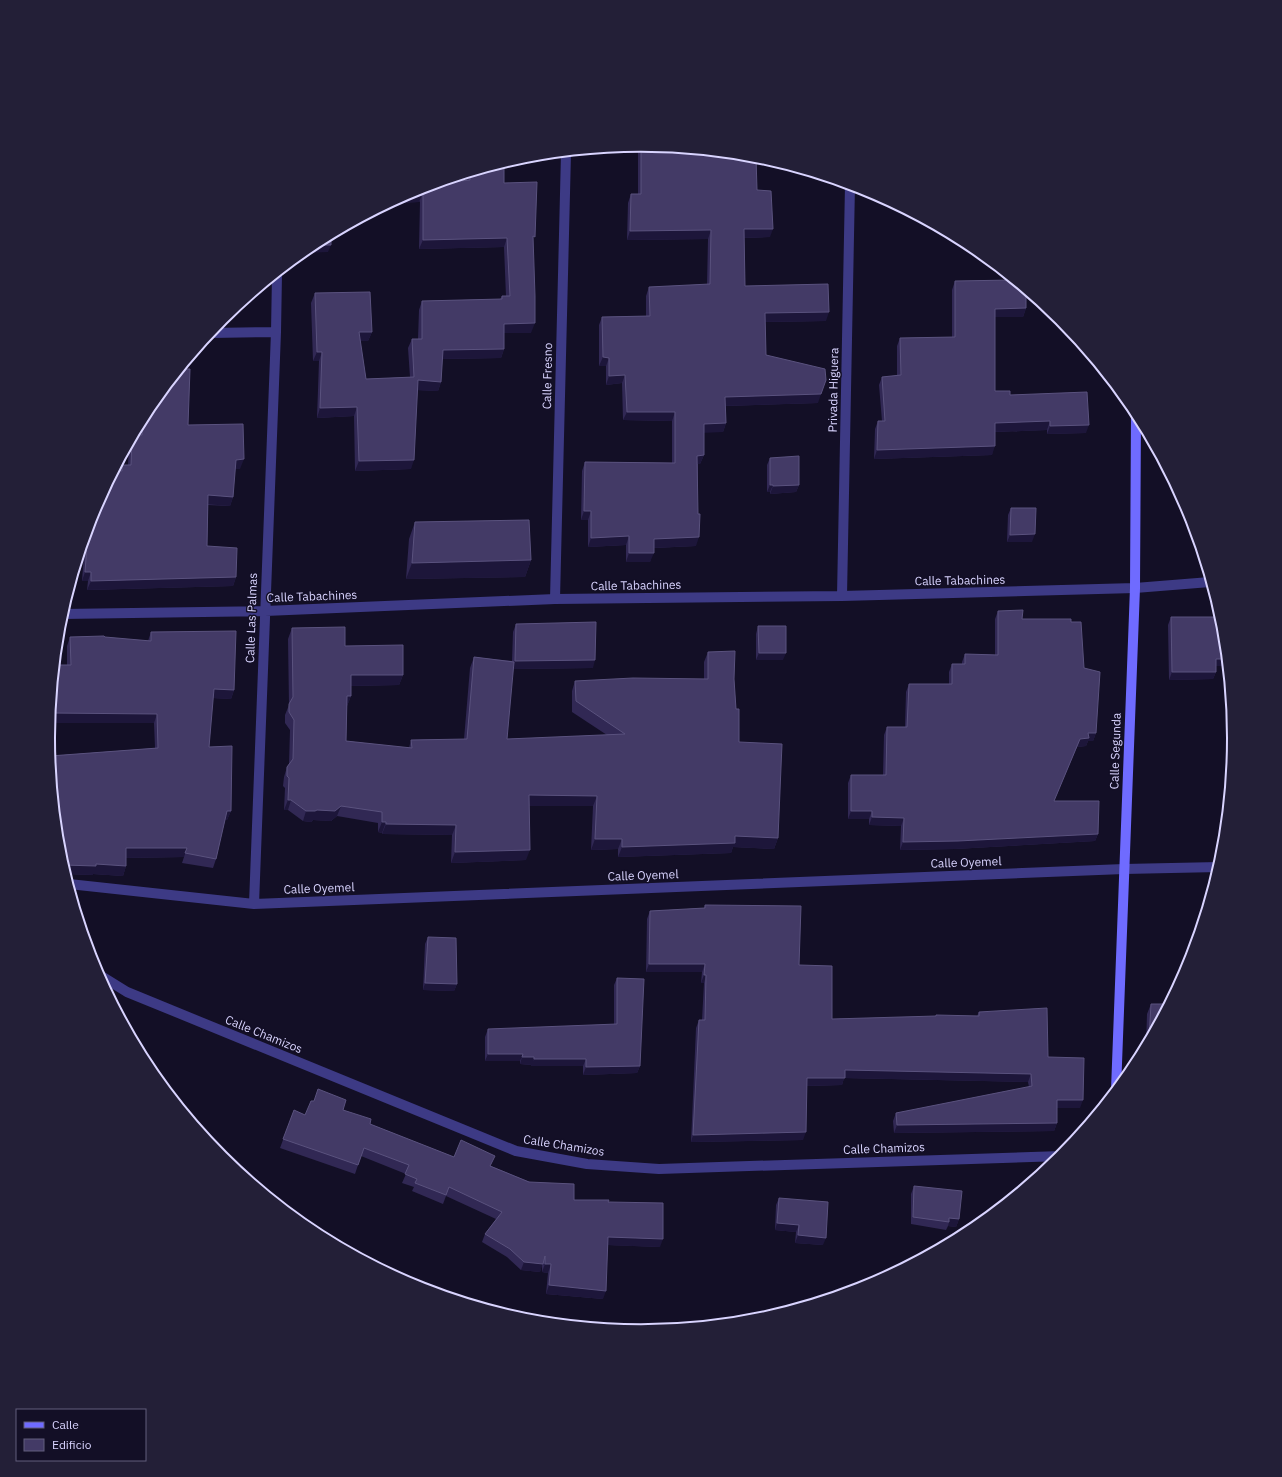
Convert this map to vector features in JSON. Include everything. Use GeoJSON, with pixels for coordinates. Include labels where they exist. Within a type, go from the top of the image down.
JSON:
{"type":"FeatureCollection","features":[{"type":"Feature","properties":{"kind":"street","name":"Calle Fresno"},"geometry":{"type":"LineString","coordinates":[[555,599],[566,158]]}},
{"type":"Feature","properties":{"kind":"street","name":"Privada Higuera"},"geometry":{"type":"LineString","coordinates":[[842,596],[850,192]]}},
{"type":"Feature","properties":{"kind":"street","name":"Calle Las Palmas"},"geometry":{"type":"LineString","coordinates":[[254,904],[277,280]]}},
{"type":"Feature","properties":{"kind":"street"},"geometry":{"type":"LineString","coordinates":[[218,333],[276,332]]}},
{"type":"Feature","properties":{"kind":"street","name":"Calle Segunda"},"geometry":{"type":"LineString","coordinates":[[1116,1080],[1135,588],[1136,426]]}},
{"type":"Feature","properties":{"kind":"street","name":"Calle Tabachines"},"geometry":{"type":"LineString","coordinates":[[68,614],[264,611],[555,599],[842,596],[1135,588],[1206,582]]}},
{"type":"Feature","properties":{"kind":"street","name":"Calle Oyemel"},"geometry":{"type":"LineString","coordinates":[[74,885],[254,904],[1124,869],[1213,867]]}},
{"type":"Feature","properties":{"kind":"street","name":"Calle Chamizos"},"geometry":{"type":"LineString","coordinates":[[107,980],[126,992],[516,1151],[587,1164],[659,1169],[1051,1156]]}},
{"type":"Feature","properties":{"kind":"building"},"geometry":{"type":"Polygon","coordinates":[[[641,152],[717,158],[756,164],[757,190],[771,191],[773,229],[744,229],[745,286],[828,284],[829,312],[765,313],[766,355],[825,369],[826,380],[821,394],[725,397],[726,423],[704,424],[704,455],[697,456],[698,514],[700,514],[699,537],[654,539],[654,553],[629,553],[629,536],[591,538],[591,511],[584,511],[585,462],[675,463],[675,412],[627,412],[625,375],[609,376],[609,358],[603,357],[602,317],[650,316],[649,287],[710,284],[711,230],[630,231],[631,194],[641,194],[641,152]]]}},
{"type":"Feature","properties":{"kind":"building"},"geometry":{"type":"Polygon","coordinates":[[[504,169],[504,183],[537,182],[535,237],[533,236],[535,323],[504,324],[504,349],[443,350],[441,382],[418,380],[414,460],[359,461],[357,407],[320,408],[322,352],[317,352],[315,293],[370,292],[372,332],[359,332],[366,379],[414,377],[412,339],[422,339],[422,301],[502,299],[502,296],[510,296],[507,238],[423,240],[423,195],[463,181],[470,180],[470,178],[489,172],[504,169]]]}},
{"type":"Feature","properties":{"kind":"building"},"geometry":{"type":"Polygon","coordinates":[[[331,241],[331,245],[325,245],[331,241]]]}},
{"type":"Feature","properties":{"kind":"building"},"geometry":{"type":"Polygon","coordinates":[[[1005,280],[1026,297],[1026,308],[995,309],[995,391],[1010,391],[1010,395],[1087,392],[1089,425],[1050,426],[1050,421],[995,423],[995,446],[877,450],[878,421],[885,421],[882,377],[901,375],[900,338],[955,337],[955,281],[1005,280]]]}},
{"type":"Feature","properties":{"kind":"building"},"geometry":{"type":"Polygon","coordinates":[[[186,369],[190,369],[188,425],[243,424],[244,459],[236,460],[233,497],[208,495],[207,546],[237,548],[236,577],[91,581],[91,572],[85,572],[87,548],[100,514],[115,479],[120,471],[122,471],[123,465],[131,465],[132,449],[140,435],[142,435],[142,432],[154,413],[186,369]]]}},
{"type":"Feature","properties":{"kind":"building"},"geometry":{"type":"Polygon","coordinates":[[[799,456],[799,485],[770,485],[770,458],[799,456]]]}},
{"type":"Feature","properties":{"kind":"building"},"geometry":{"type":"Polygon","coordinates":[[[1011,508],[1036,508],[1035,534],[1010,535],[1011,508]]]}},
{"type":"Feature","properties":{"kind":"building"},"geometry":{"type":"Polygon","coordinates":[[[529,520],[531,560],[412,563],[415,522],[529,520]]]}},
{"type":"Feature","properties":{"kind":"building"},"geometry":{"type":"Polygon","coordinates":[[[1023,610],[1022,619],[1071,619],[1071,622],[1081,622],[1084,668],[1100,672],[1096,733],[1088,733],[1089,738],[1080,739],[1054,801],[1099,801],[1098,834],[958,841],[903,842],[904,818],[872,817],[872,811],[851,811],[851,775],[886,775],[887,727],[907,727],[909,684],[952,684],[952,664],[965,664],[965,654],[998,655],[998,611],[1023,610]]]}},
{"type":"Feature","properties":{"kind":"building"},"geometry":{"type":"Polygon","coordinates":[[[1171,617],[1214,617],[1222,659],[1216,659],[1216,672],[1172,672],[1171,617]]]}},
{"type":"Feature","properties":{"kind":"building"},"geometry":{"type":"Polygon","coordinates":[[[596,622],[595,660],[515,661],[516,624],[596,622]]]}},
{"type":"Feature","properties":{"kind":"building"},"geometry":{"type":"Polygon","coordinates":[[[758,626],[786,626],[786,653],[759,653],[758,626]]]}},
{"type":"Feature","properties":{"kind":"building"},"geometry":{"type":"Polygon","coordinates":[[[345,627],[345,646],[403,645],[403,675],[351,675],[351,696],[347,696],[346,741],[412,748],[411,740],[467,739],[474,657],[514,662],[507,739],[625,734],[576,701],[575,681],[633,678],[708,679],[708,652],[735,651],[734,679],[736,709],[739,709],[739,742],[782,744],[778,838],[735,836],[735,843],[622,847],[622,839],[595,839],[597,796],[529,795],[530,850],[455,852],[456,825],[386,824],[386,822],[382,822],[382,812],[341,806],[335,811],[306,811],[291,800],[288,800],[289,778],[287,776],[287,767],[293,759],[294,720],[289,712],[289,704],[293,697],[292,628],[345,627]]]}},
{"type":"Feature","properties":{"kind":"building"},"geometry":{"type":"Polygon","coordinates":[[[236,631],[234,690],[214,689],[209,747],[232,746],[231,811],[227,811],[216,859],[185,853],[187,848],[126,848],[126,866],[96,864],[96,866],[69,865],[60,815],[55,756],[158,748],[157,714],[56,713],[60,665],[71,665],[70,637],[104,636],[151,641],[151,632],[236,631]]]}},
{"type":"Feature","properties":{"kind":"building"},"geometry":{"type":"Polygon","coordinates":[[[705,905],[801,906],[799,965],[832,966],[832,1019],[936,1015],[979,1016],[979,1012],[1047,1008],[1048,1057],[1084,1058],[1083,1100],[1057,1100],[1057,1123],[897,1125],[896,1113],[1032,1086],[1031,1074],[845,1070],[845,1078],[807,1078],[806,1132],[693,1135],[699,1020],[705,1020],[705,964],[649,964],[650,911],[705,908],[705,905]]]}},
{"type":"Feature","properties":{"kind":"building"},"geometry":{"type":"Polygon","coordinates":[[[428,937],[456,938],[457,984],[425,983],[428,937]]]}},
{"type":"Feature","properties":{"kind":"building"},"geometry":{"type":"Polygon","coordinates":[[[617,978],[644,979],[640,1066],[586,1067],[586,1059],[534,1059],[534,1057],[522,1057],[523,1054],[488,1054],[488,1029],[617,1024],[617,978]]]}},
{"type":"Feature","properties":{"kind":"building"},"geometry":{"type":"Polygon","coordinates":[[[1151,1004],[1164,1004],[1150,1029],[1151,1004]]]}},
{"type":"Feature","properties":{"kind":"building"},"geometry":{"type":"Polygon","coordinates":[[[318,1089],[346,1100],[343,1110],[371,1119],[370,1124],[454,1157],[461,1140],[495,1156],[490,1166],[529,1182],[574,1184],[574,1200],[663,1203],[663,1239],[608,1237],[606,1291],[549,1285],[551,1264],[545,1264],[545,1256],[543,1264],[524,1262],[510,1249],[485,1234],[502,1212],[449,1187],[446,1195],[415,1183],[417,1179],[405,1174],[409,1165],[364,1148],[358,1165],[283,1139],[294,1110],[305,1115],[311,1101],[314,1101],[318,1089]]]}},
{"type":"Feature","properties":{"kind":"building"},"geometry":{"type":"Polygon","coordinates":[[[914,1186],[962,1191],[959,1219],[949,1218],[949,1222],[913,1217],[914,1186]]]}},
{"type":"Feature","properties":{"kind":"building"},"geometry":{"type":"Polygon","coordinates":[[[779,1198],[828,1202],[826,1238],[798,1235],[799,1225],[777,1223],[779,1198]]]}}]}
